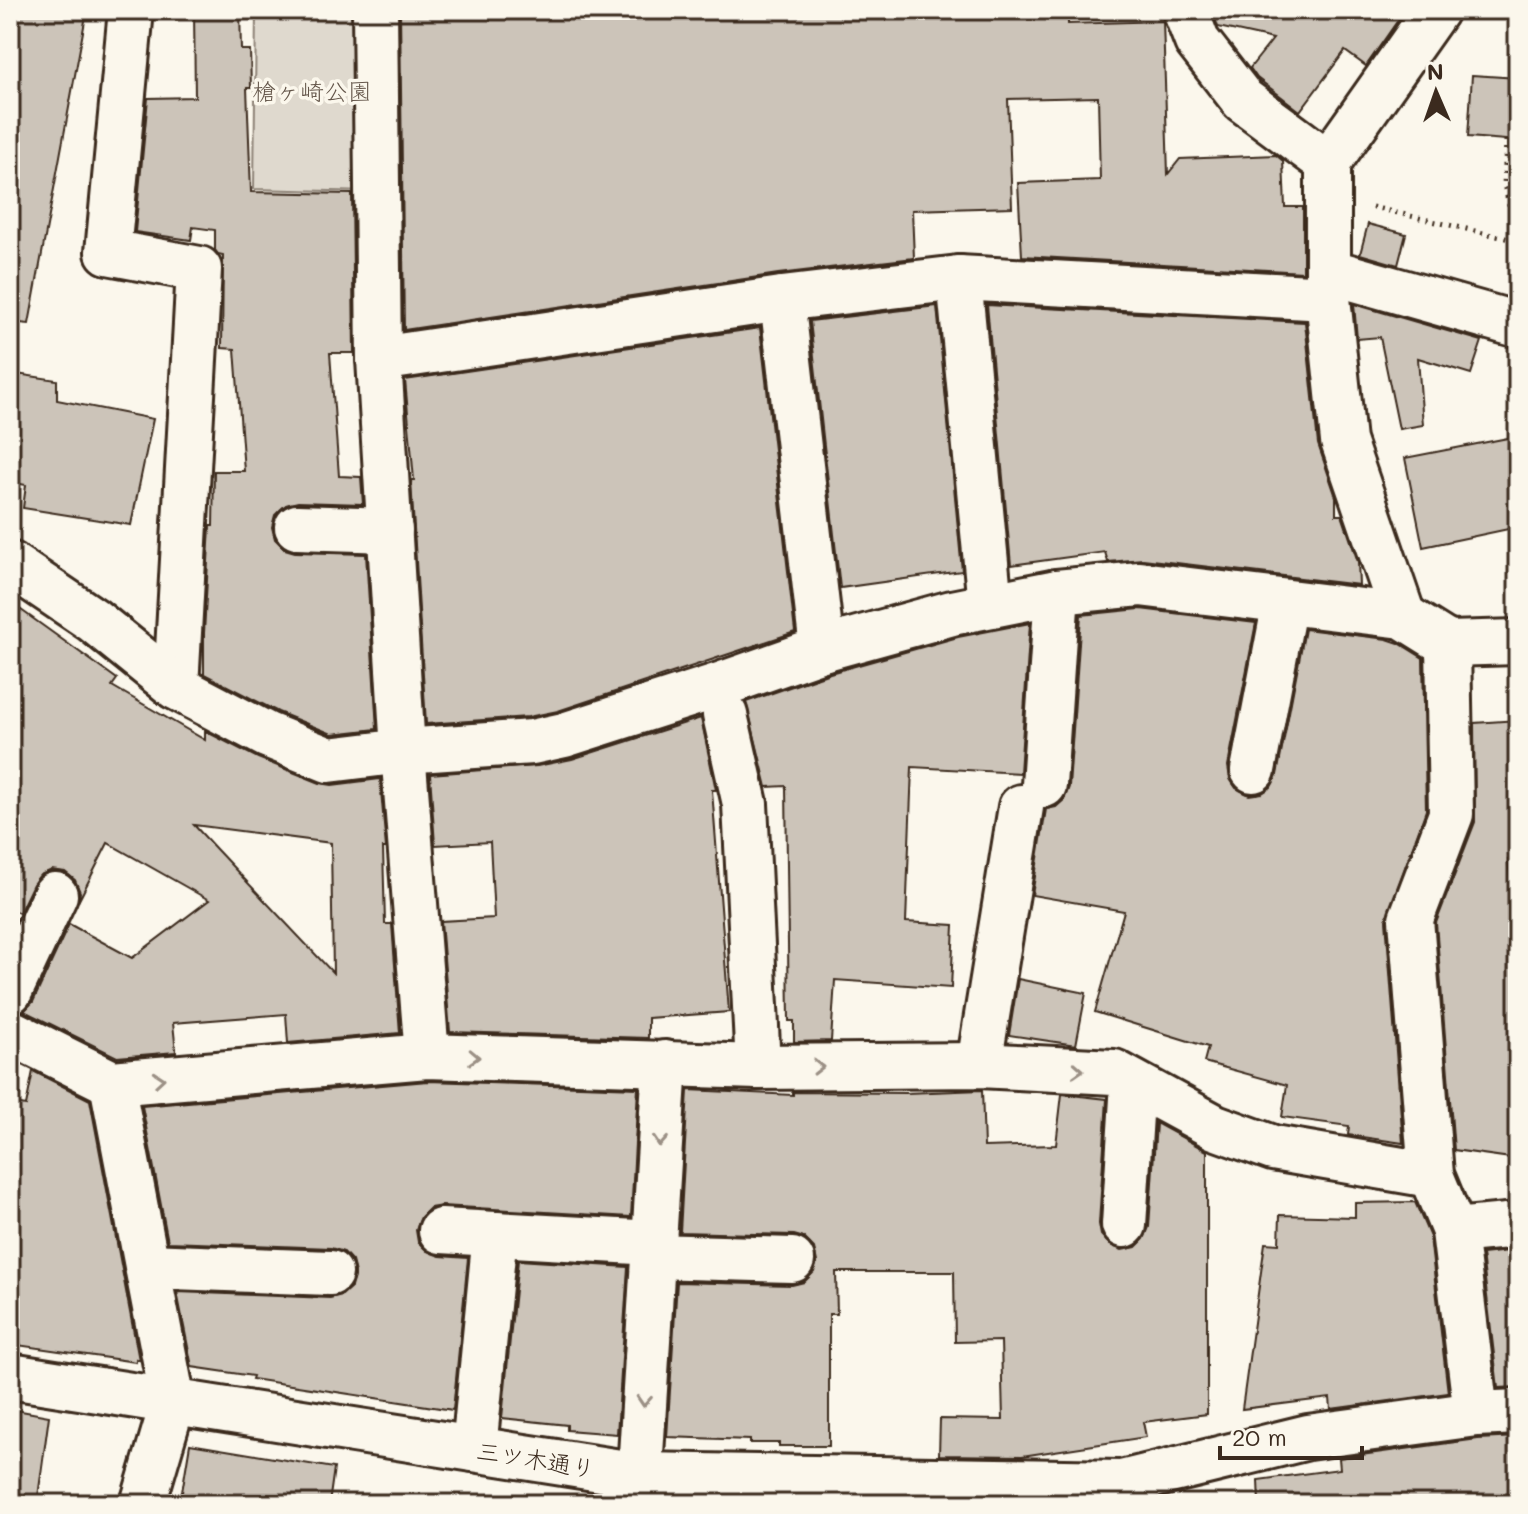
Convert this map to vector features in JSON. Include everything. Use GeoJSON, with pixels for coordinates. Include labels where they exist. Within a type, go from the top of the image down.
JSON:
{"type":"FeatureCollection","features":[{"type":"Feature","properties":{"kind":"street"},"geometry":{"type":"LineString","coordinates":[[131,10],[108,252],[199,269],[176,687]]}},
{"type":"Feature","properties":{"kind":"street"},"geometry":{"type":"LineString","coordinates":[[375,10],[379,359],[403,751],[427,1056]]}},
{"type":"Feature","properties":{"kind":"street"},"geometry":{"type":"LineString","coordinates":[[1185,10],[1197,41],[1243,100],[1328,180]]}},
{"type":"Feature","properties":{"kind":"street"},"geometry":{"type":"LineString","coordinates":[[1403,616],[1343,441],[1328,284],[1328,180],[1436,10]]}},
{"type":"Feature","properties":{"kind":"street"},"geometry":{"type":"LineString","coordinates":[[379,359],[782,299],[959,278],[1328,284],[1518,325]]}},
{"type":"Feature","properties":{"kind":"street"},"geometry":{"type":"LineString","coordinates":[[959,278],[990,605]]}},
{"type":"Feature","properties":{"kind":"street"},"geometry":{"type":"LineString","coordinates":[[782,299],[822,649]]}},
{"type":"Feature","properties":{"kind":"street"},"geometry":{"type":"LineString","coordinates":[[297,527],[390,530]]}},
{"type":"Feature","properties":{"kind":"street"},"geometry":{"type":"LineString","coordinates":[[10,564],[93,620],[176,687],[267,735],[329,760],[403,751],[532,742],[564,735],[822,649],[990,605],[1057,592],[1140,584],[1403,616],[1448,644],[1518,642]]}},
{"type":"Feature","properties":{"kind":"street"},"geometry":{"type":"LineString","coordinates":[[979,1065],[1032,796],[1057,592]]}},
{"type":"Feature","properties":{"kind":"street"},"geometry":{"type":"LineString","coordinates":[[1253,770],[1285,602]]}},
{"type":"Feature","properties":{"kind":"street"},"geometry":{"type":"LineString","coordinates":[[1448,644],[1451,814],[1411,919],[1431,1175],[1454,1231],[1497,1413]]}},
{"type":"Feature","properties":{"kind":"street"},"geometry":{"type":"LineString","coordinates":[[725,715],[745,804],[758,1067]]}},
{"type":"Feature","properties":{"kind":"street"},"geometry":{"type":"LineString","coordinates":[[10,991],[55,895]]}},
{"type":"Feature","properties":{"kind":"street"},"geometry":{"type":"LineString","coordinates":[[10,1032],[112,1083],[427,1056],[758,1067],[979,1065],[1114,1072],[1215,1127],[1273,1148],[1431,1175]]}},
{"type":"Feature","properties":{"kind":"street"},"geometry":{"type":"LineString","coordinates":[[639,1490],[665,1063]]}},
{"type":"Feature","properties":{"kind":"street"},"geometry":{"type":"LineString","coordinates":[[112,1083],[173,1402],[143,1504]]}},
{"type":"Feature","properties":{"kind":"street"},"geometry":{"type":"LineString","coordinates":[[1124,1225],[1133,1083]]}},
{"type":"Feature","properties":{"kind":"street"},"geometry":{"type":"LineString","coordinates":[[1454,1231],[1518,1225]]}},
{"type":"Feature","properties":{"kind":"street"},"geometry":{"type":"LineString","coordinates":[[441,1231],[792,1260]]}},
{"type":"Feature","properties":{"kind":"street"},"geometry":{"type":"LineString","coordinates":[[474,1449],[495,1234]]}},
{"type":"Feature","properties":{"kind":"street"},"geometry":{"type":"LineString","coordinates":[[147,1266],[330,1273]]}},
{"type":"Feature","properties":{"kind":"street","name":"三ツ木通り"},"geometry":{"type":"LineString","coordinates":[[10,1376],[474,1449],[639,1490],[1120,1494],[1308,1437],[1497,1413]]}},
{"type":"Feature","properties":{"kind":"path"},"geometry":{"type":"LineString","coordinates":[[1506,140],[1504,185],[1518,240]]}},
{"type":"Feature","properties":{"kind":"path"},"geometry":{"type":"LineString","coordinates":[[1328,180],[1518,240]]}},
{"type":"Feature","properties":{"kind":"green space","name":"槍ヶ崎公園"},"geometry":{"type":"Polygon","coordinates":[[[256,10],[368,10],[369,192],[254,189],[256,10]]]}},
{"type":"Feature","properties":{"kind":"building"},"geometry":{"type":"Polygon","coordinates":[[[10,10],[87,10],[29,324],[10,322],[10,10]]]}},
{"type":"Feature","properties":{"kind":"building"},"geometry":{"type":"Polygon","coordinates":[[[194,10],[240,10],[241,50],[250,50],[251,88],[247,88],[251,192],[352,194],[354,353],[330,353],[339,476],[361,477],[363,504],[298,502],[286,505],[275,515],[272,527],[275,539],[285,549],[295,552],[366,554],[377,729],[332,734],[278,712],[204,674],[214,471],[244,471],[235,349],[222,348],[223,255],[215,250],[215,230],[193,227],[191,240],[135,232],[148,98],[195,97],[194,10]]]}},
{"type":"Feature","properties":{"kind":"building"},"geometry":{"type":"Polygon","coordinates":[[[400,10],[473,10],[473,15],[597,10],[730,10],[730,15],[1068,11],[1068,24],[1163,21],[1168,174],[1180,159],[1276,155],[1283,161],[1285,207],[1303,207],[1303,272],[1022,256],[1018,183],[1100,180],[1098,97],[1008,99],[1012,207],[912,210],[914,258],[778,274],[404,330],[400,10]]]}},
{"type":"Feature","properties":{"kind":"building"},"geometry":{"type":"Polygon","coordinates":[[[1216,10],[1405,10],[1366,66],[1345,51],[1300,111],[1257,78],[1250,68],[1273,39],[1218,27],[1216,10]]]}},
{"type":"Feature","properties":{"kind":"building"},"geometry":{"type":"Polygon","coordinates":[[[1472,75],[1518,78],[1518,141],[1468,137],[1472,75]]]}},
{"type":"Feature","properties":{"kind":"building"},"geometry":{"type":"Polygon","coordinates":[[[1368,224],[1406,234],[1398,265],[1360,254],[1368,224]]]}},
{"type":"Feature","properties":{"kind":"building"},"geometry":{"type":"Polygon","coordinates":[[[1354,304],[1482,341],[1471,374],[1418,358],[1423,425],[1399,429],[1380,337],[1357,339],[1354,304]]]}},
{"type":"Feature","properties":{"kind":"building"},"geometry":{"type":"Polygon","coordinates":[[[987,305],[1305,322],[1318,444],[1336,497],[1336,515],[1342,515],[1358,562],[1359,585],[1143,559],[1108,562],[1105,552],[1011,565],[987,305]]]}},
{"type":"Feature","properties":{"kind":"building"},"geometry":{"type":"Polygon","coordinates":[[[937,306],[962,571],[840,588],[810,321],[937,306]]]}},
{"type":"Feature","properties":{"kind":"building"},"geometry":{"type":"Polygon","coordinates":[[[760,328],[795,632],[558,711],[528,717],[426,724],[411,480],[414,480],[405,380],[760,328]]]}},
{"type":"Feature","properties":{"kind":"building"},"geometry":{"type":"Polygon","coordinates":[[[10,373],[57,380],[57,400],[153,419],[131,525],[23,508],[26,485],[10,482],[10,373]]]}},
{"type":"Feature","properties":{"kind":"building"},"geometry":{"type":"Polygon","coordinates":[[[1518,436],[1518,527],[1423,547],[1405,458],[1518,436]]]}},
{"type":"Feature","properties":{"kind":"building"},"geometry":{"type":"Polygon","coordinates":[[[10,602],[117,679],[112,686],[205,740],[205,731],[258,758],[320,783],[332,785],[380,779],[386,848],[383,848],[385,924],[392,924],[400,1033],[288,1043],[286,1014],[173,1023],[176,1052],[117,1057],[24,1011],[33,1002],[69,924],[132,958],[209,900],[108,843],[78,902],[80,892],[75,880],[65,872],[52,870],[40,875],[33,884],[19,913],[10,909],[10,602]],[[194,825],[333,973],[331,843],[194,825]]]}},
{"type":"Feature","properties":{"kind":"building"},"geometry":{"type":"Polygon","coordinates":[[[1140,609],[1256,623],[1228,766],[1230,779],[1236,788],[1249,795],[1262,793],[1271,787],[1277,775],[1305,629],[1387,639],[1423,658],[1426,810],[1386,920],[1403,1143],[1348,1135],[1349,1126],[1282,1117],[1287,1085],[1204,1062],[1208,1047],[1095,1012],[1124,911],[1032,895],[1046,809],[1056,807],[1064,800],[1069,787],[1081,615],[1140,609]]]}},
{"type":"Feature","properties":{"kind":"building"},"geometry":{"type":"Polygon","coordinates":[[[1030,623],[1020,773],[912,767],[906,922],[954,925],[951,988],[835,980],[831,1041],[794,1042],[794,1021],[789,1021],[786,786],[767,787],[746,702],[830,673],[958,637],[1030,623]]]}},
{"type":"Feature","properties":{"kind":"building"},"geometry":{"type":"Polygon","coordinates":[[[701,718],[716,790],[712,790],[729,1012],[648,1018],[648,1038],[450,1032],[441,921],[494,918],[490,842],[435,845],[430,774],[537,766],[572,759],[701,718]]]}},
{"type":"Feature","properties":{"kind":"building"},"geometry":{"type":"Polygon","coordinates":[[[1518,720],[1518,859],[1508,860],[1518,942],[1518,1159],[1454,1150],[1436,923],[1475,822],[1474,723],[1518,720]]]}},
{"type":"Feature","properties":{"kind":"building"},"geometry":{"type":"Polygon","coordinates":[[[1018,979],[1086,993],[1076,1045],[1009,1035],[1018,979]]]}},
{"type":"Feature","properties":{"kind":"building"},"geometry":{"type":"Polygon","coordinates":[[[33,1071],[90,1100],[139,1360],[136,1359],[136,1362],[10,1344],[10,1103],[26,1106],[33,1071]]]}},
{"type":"Feature","properties":{"kind":"building"},"geometry":{"type":"Polygon","coordinates":[[[428,1081],[638,1088],[631,1217],[442,1206],[430,1208],[421,1217],[416,1230],[418,1242],[427,1251],[440,1256],[468,1258],[453,1410],[192,1367],[177,1292],[330,1298],[342,1295],[351,1287],[355,1273],[352,1261],[344,1252],[331,1248],[168,1242],[142,1106],[428,1081]]]}},
{"type":"Feature","properties":{"kind":"building"},"geometry":{"type":"Polygon","coordinates":[[[688,1090],[793,1095],[793,1092],[982,1090],[984,1147],[1056,1145],[1062,1094],[1107,1099],[1099,1224],[1101,1235],[1110,1245],[1122,1250],[1136,1247],[1149,1227],[1156,1123],[1207,1151],[1207,1414],[1143,1422],[1146,1437],[1022,1456],[939,1455],[940,1419],[1003,1420],[1001,1341],[955,1342],[954,1272],[836,1272],[837,1314],[829,1314],[829,1446],[779,1446],[779,1443],[750,1443],[750,1440],[667,1437],[677,1282],[792,1285],[804,1282],[814,1272],[817,1262],[814,1248],[804,1238],[794,1235],[680,1232],[688,1090]]]}},
{"type":"Feature","properties":{"kind":"building"},"geometry":{"type":"Polygon","coordinates":[[[1415,1202],[1430,1237],[1448,1393],[1331,1409],[1330,1398],[1242,1409],[1265,1243],[1279,1244],[1280,1215],[1355,1217],[1355,1203],[1415,1202]]]}},
{"type":"Feature","properties":{"kind":"building"},"geometry":{"type":"Polygon","coordinates":[[[1518,1250],[1518,1387],[1498,1388],[1482,1254],[1518,1250]]]}},
{"type":"Feature","properties":{"kind":"building"},"geometry":{"type":"Polygon","coordinates":[[[518,1260],[628,1267],[617,1434],[567,1430],[567,1425],[502,1418],[518,1260]]]}},
{"type":"Feature","properties":{"kind":"building"},"geometry":{"type":"Polygon","coordinates":[[[10,1409],[49,1416],[37,1504],[10,1504],[10,1409]]]}},
{"type":"Feature","properties":{"kind":"building"},"geometry":{"type":"Polygon","coordinates":[[[1518,1437],[1518,1504],[1259,1504],[1258,1480],[1340,1469],[1339,1458],[1478,1439],[1518,1437]]]}},
{"type":"Feature","properties":{"kind":"building"},"geometry":{"type":"Polygon","coordinates":[[[190,1444],[334,1468],[329,1504],[180,1504],[190,1444]]]}}]}
